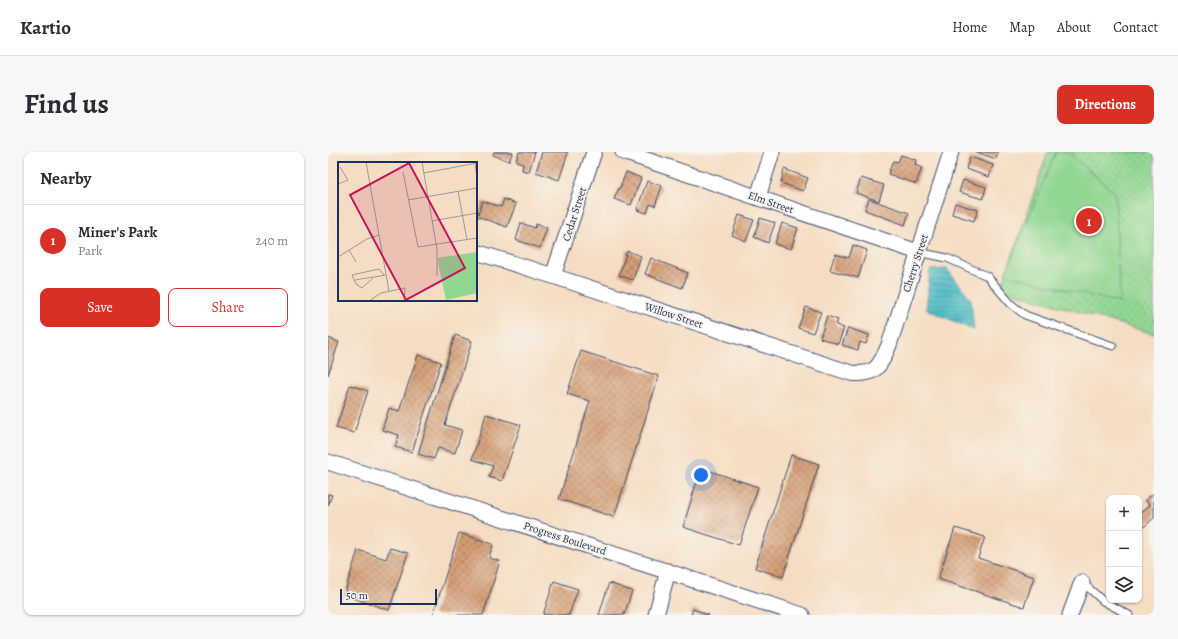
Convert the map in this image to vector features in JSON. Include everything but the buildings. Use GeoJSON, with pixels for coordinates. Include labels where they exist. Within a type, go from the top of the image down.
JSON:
{"type":"FeatureCollection","features":[{"type":"Feature","properties":{"kind":"street","name":"Cedar Street"},"geometry":{"type":"LineString","coordinates":[[553,276],[594,152]]}},
{"type":"Feature","properties":{"kind":"street","name":"Elm Street"},"geometry":{"type":"LineString","coordinates":[[623,152],[918,252]]}},
{"type":"Feature","properties":{"kind":"street"},"geometry":{"type":"LineString","coordinates":[[758,197],[772,152]]}},
{"type":"Feature","properties":{"kind":"street","name":"Cherry Street"},"geometry":{"type":"LineString","coordinates":[[873,371],[882,360],[889,345],[951,152]]}},
{"type":"Feature","properties":{"kind":"street","name":"Willow Street"},"geometry":{"type":"LineString","coordinates":[[477,252],[850,373],[862,374],[873,371]]}},
{"type":"Feature","properties":{"kind":"street","name":"Progress Boulevard"},"geometry":{"type":"LineString","coordinates":[[328,462],[802,615]]}},
{"type":"Feature","properties":{"kind":"street"},"geometry":{"type":"LineString","coordinates":[[656,615],[668,571]]}},
{"type":"Feature","properties":{"kind":"street"},"geometry":{"type":"LineString","coordinates":[[1070,615],[1082,582]]}},
{"type":"Feature","properties":{"kind":"lane"},"geometry":{"type":"LineString","coordinates":[[918,252],[947,258],[987,276],[1011,304],[1025,315],[1113,346]]}},
{"type":"Feature","properties":{"kind":"lane"},"geometry":{"type":"LineString","coordinates":[[1082,582],[1103,601],[1129,615]]}},
{"type":"Feature","properties":{"kind":"green space"},"geometry":{"type":"Polygon","coordinates":[[[1048,152],[1154,152],[1154,334],[1001,289],[1048,152]]]}},
{"type":"Feature","properties":{"kind":"green space"},"geometry":{"type":"Polygon","coordinates":[[[1056,152],[1067,152],[1115,193],[1120,303],[1005,274],[1056,152]]]}},
{"type":"Feature","properties":{"kind":"water"},"geometry":{"type":"Polygon","coordinates":[[[947,269],[971,299],[974,330],[926,309],[930,270],[947,269]]]}},
{"type":"Feature","properties":{"kind":"place","name":"Miner's Park"},"geometry":{"type":"Point","coordinates":[1089,221]}}]}
